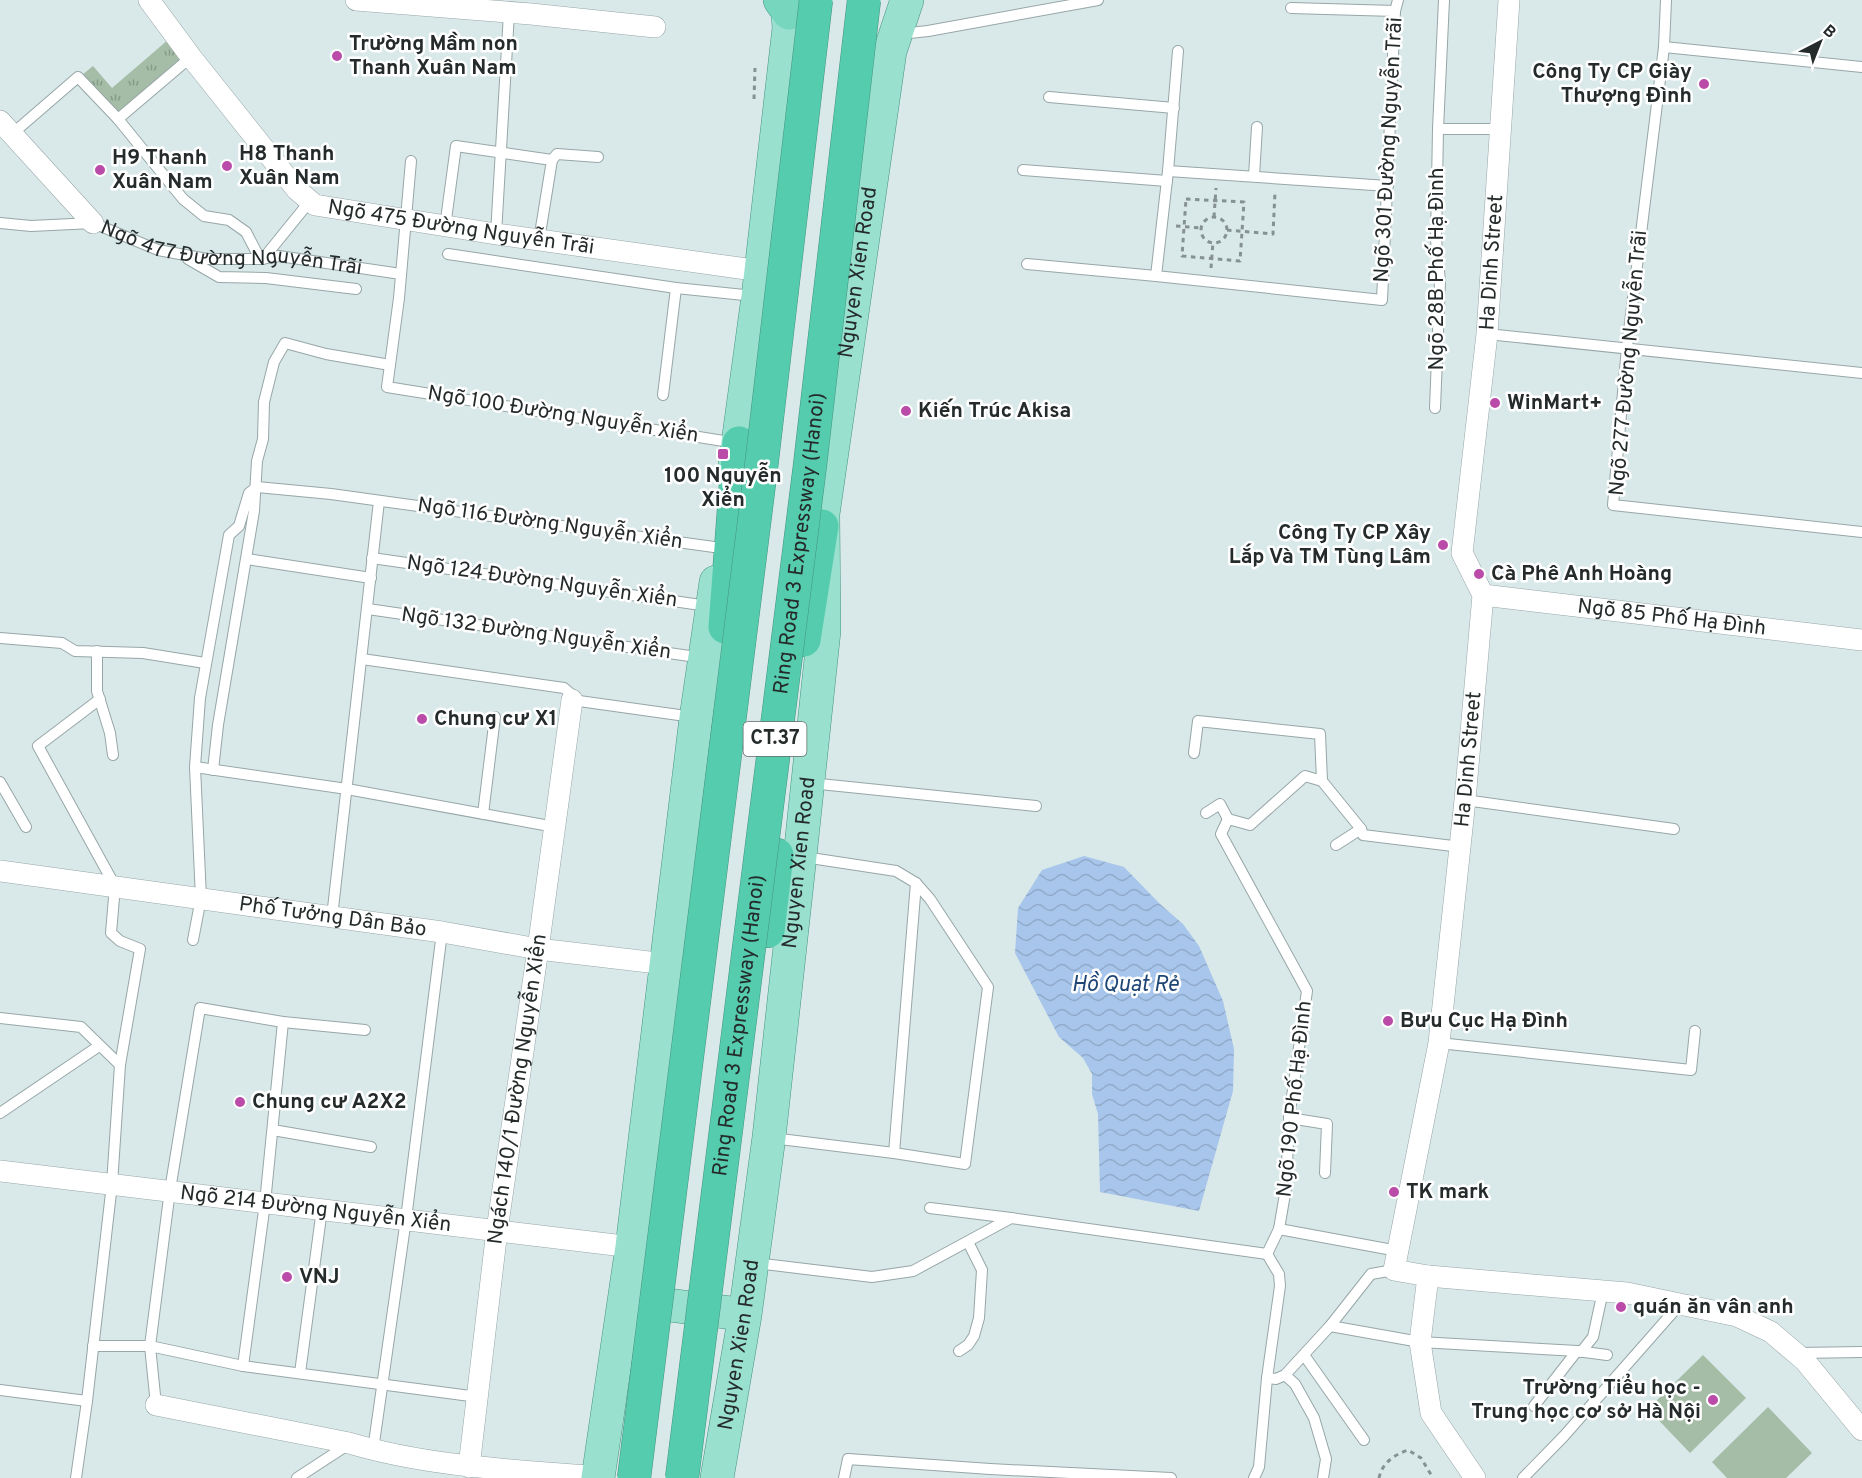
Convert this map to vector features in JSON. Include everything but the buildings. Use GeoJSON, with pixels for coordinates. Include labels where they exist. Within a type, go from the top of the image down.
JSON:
{"type":"FeatureCollection","features":[{"type":"Feature","properties":{"kind":"highway","name":"Ring Road 3 Expressway (Hanoi)"},"geometry":{"type":"LineString","coordinates":[[682,1478],[810,465],[862,0]]}},
{"type":"Feature","properties":{"kind":"highway","name":"CT.37"},"geometry":{"type":"LineString","coordinates":[[634,1478],[759,484],[796,7]]}},
{"type":"Feature","properties":{"kind":"highway"},"geometry":{"type":"LineString","coordinates":[[613,1478],[655,1177],[675,959],[729,597],[739,443]]}},
{"type":"Feature","properties":{"kind":"highway"},"geometry":{"type":"LineString","coordinates":[[688,1478],[736,1191],[806,619],[822,526]]}},
{"type":"Feature","properties":{"kind":"main road"},"geometry":{"type":"LineString","coordinates":[[862,0],[876,15],[893,42]]}},
{"type":"Feature","properties":{"kind":"main road","name":"Nguyen Xien Road"},"geometry":{"type":"LineString","coordinates":[[717,1478],[745,1315],[769,1137],[800,856],[824,631],[822,526],[893,42],[907,0]]}},
{"type":"Feature","properties":{"kind":"main road"},"geometry":{"type":"LineString","coordinates":[[637,1301],[632,1247],[675,959],[696,718],[739,443],[760,284],[777,125],[796,7]]}},
{"type":"Feature","properties":{"kind":"main road"},"geometry":{"type":"LineString","coordinates":[[613,1478],[637,1301],[676,1071],[724,711],[794,141],[777,125]]}},
{"type":"Feature","properties":{"kind":"main road"},"geometry":{"type":"LineString","coordinates":[[637,1301],[745,1315]]}},
{"type":"Feature","properties":{"kind":"street","name":"Ngõ 475 Đường Nguyễn Trãi"},"geometry":{"type":"LineString","coordinates":[[149,0],[191,57],[297,190],[315,205],[539,240],[760,284]]}},
{"type":"Feature","properties":{"kind":"street"},"geometry":{"type":"LineString","coordinates":[[356,0],[509,13],[531,7],[655,27]]}},
{"type":"Feature","properties":{"kind":"street","name":"Ha Dinh Street"},"geometry":{"type":"LineString","coordinates":[[1396,1260],[1439,1043],[1466,800],[1483,595],[1462,553],[1487,334],[1509,0]]}},
{"type":"Feature","properties":{"kind":"street","name":"Ngõ 477 Đường Nguyễn Trãi"},"geometry":{"type":"LineString","coordinates":[[6,127],[93,223]]}},
{"type":"Feature","properties":{"kind":"street","name":"Ngõ 85 Phố Hạ Đình"},"geometry":{"type":"LineString","coordinates":[[1483,595],[1862,640]]}},
{"type":"Feature","properties":{"kind":"street","name":"Ngách 140/1 Đường Nguyễn Xiển"},"geometry":{"type":"LineString","coordinates":[[469,1472],[497,1230],[572,700]]}},
{"type":"Feature","properties":{"kind":"street","name":"Phố Tưởng Dân Bảo"},"geometry":{"type":"LineString","coordinates":[[0,871],[332,916],[538,949],[675,959]]}},
{"type":"Feature","properties":{"kind":"street","name":"Ngõ 214 Đường Nguyễn Xiển"},"geometry":{"type":"LineString","coordinates":[[0,1171],[632,1247]]}},
{"type":"Feature","properties":{"kind":"street"},"geometry":{"type":"LineString","coordinates":[[1396,1260],[1428,1276],[1626,1293],[1737,1316],[1771,1332],[1804,1361],[1862,1430]]}},
{"type":"Feature","properties":{"kind":"street"},"geometry":{"type":"LineString","coordinates":[[1428,1276],[1420,1342],[1431,1413],[1474,1478]]}},
{"type":"Feature","properties":{"kind":"street"},"geometry":{"type":"LineString","coordinates":[[156,1405],[349,1443],[469,1472],[613,1478]]}},
{"type":"Feature","properties":{"kind":"lane"},"geometry":{"type":"LineString","coordinates":[[893,42],[928,31],[1098,0]]}},
{"type":"Feature","properties":{"kind":"lane","name":"Ngõ 28B Phố Hạ Đình"},"geometry":{"type":"LineString","coordinates":[[1435,408],[1440,281],[1436,240],[1438,129],[1444,0]]}},
{"type":"Feature","properties":{"kind":"lane","name":"Ngõ 277 Đường Nguyễn Trãi"},"geometry":{"type":"LineString","coordinates":[[1666,0],[1664,47],[1627,347],[1613,505],[1862,532]]}},
{"type":"Feature","properties":{"kind":"lane"},"geometry":{"type":"LineString","coordinates":[[1291,8],[1397,5]]}},
{"type":"Feature","properties":{"kind":"lane","name":"Ngõ 301 Đường Nguyễn Trãi"},"geometry":{"type":"LineString","coordinates":[[1211,282],[1382,300],[1397,5]]}},
{"type":"Feature","properties":{"kind":"lane"},"geometry":{"type":"LineString","coordinates":[[496,234],[509,13]]}},
{"type":"Feature","properties":{"kind":"lane"},"geometry":{"type":"LineString","coordinates":[[1664,47],[1862,67]]}},
{"type":"Feature","properties":{"kind":"lane"},"geometry":{"type":"LineString","coordinates":[[1156,276],[1168,176],[1178,51]]}},
{"type":"Feature","properties":{"kind":"lane"},"geometry":{"type":"LineString","coordinates":[[118,119],[191,57]]}},
{"type":"Feature","properties":{"kind":"lane"},"geometry":{"type":"LineString","coordinates":[[6,127],[78,77],[118,119],[183,199],[204,216],[229,220],[246,232],[261,259],[310,201]]}},
{"type":"Feature","properties":{"kind":"lane"},"geometry":{"type":"LineString","coordinates":[[1049,97],[1174,108]]}},
{"type":"Feature","properties":{"kind":"lane"},"geometry":{"type":"LineString","coordinates":[[1254,176],[1257,127]]}},
{"type":"Feature","properties":{"kind":"lane"},"geometry":{"type":"LineString","coordinates":[[1438,129],[1501,129]]}},
{"type":"Feature","properties":{"kind":"lane"},"geometry":{"type":"LineString","coordinates":[[445,227],[456,146],[552,160]]}},
{"type":"Feature","properties":{"kind":"lane"},"geometry":{"type":"LineString","coordinates":[[539,240],[552,160],[557,154],[598,157]]}},
{"type":"Feature","properties":{"kind":"lane"},"geometry":{"type":"LineString","coordinates":[[213,770],[218,725],[257,487],[257,461],[262,439],[264,402],[274,362],[285,343],[335,356],[390,365],[407,221],[411,161]]}},
{"type":"Feature","properties":{"kind":"lane"},"geometry":{"type":"LineString","coordinates":[[1023,170],[1168,176],[1217,174],[1388,186]]}},
{"type":"Feature","properties":{"kind":"lane"},"geometry":{"type":"LineString","coordinates":[[0,223],[31,226],[93,223]]}},
{"type":"Feature","properties":{"kind":"lane","name":"Ngõ 477 Đường Nguyễn Trãi"},"geometry":{"type":"LineString","coordinates":[[93,223],[158,250],[182,256],[207,259],[261,259],[279,256],[401,274]]}},
{"type":"Feature","properties":{"kind":"lane"},"geometry":{"type":"LineString","coordinates":[[448,254],[676,288],[760,284]]}},
{"type":"Feature","properties":{"kind":"lane"},"geometry":{"type":"LineString","coordinates":[[182,256],[219,277],[266,278],[356,289]]}},
{"type":"Feature","properties":{"kind":"lane"},"geometry":{"type":"LineString","coordinates":[[1027,264],[1211,282]]}},
{"type":"Feature","properties":{"kind":"lane"},"geometry":{"type":"LineString","coordinates":[[663,395],[676,288]]}},
{"type":"Feature","properties":{"kind":"lane"},"geometry":{"type":"LineString","coordinates":[[1487,334],[1862,373]]}},
{"type":"Feature","properties":{"kind":"lane","name":"Ngõ 100 Đường Nguyễn Xiển"},"geometry":{"type":"LineString","coordinates":[[390,365],[387,387],[739,443]]}},
{"type":"Feature","properties":{"kind":"lane"},"geometry":{"type":"LineString","coordinates":[[193,940],[201,898],[195,767],[200,698],[229,535],[239,526],[249,493],[257,487]]}},
{"type":"Feature","properties":{"kind":"lane","name":"Ngõ 116 Đường Nguyễn Xiển"},"geometry":{"type":"LineString","coordinates":[[257,487],[379,501],[721,548]]}},
{"type":"Feature","properties":{"kind":"lane"},"geometry":{"type":"LineString","coordinates":[[332,916],[363,659],[379,501]]}},
{"type":"Feature","properties":{"kind":"lane","name":"Ngõ 124 Đường Nguyễn Xiển"},"geometry":{"type":"LineString","coordinates":[[372,558],[712,606]]}},
{"type":"Feature","properties":{"kind":"lane"},"geometry":{"type":"LineString","coordinates":[[247,559],[371,578]]}},
{"type":"Feature","properties":{"kind":"lane","name":"Ngõ 132 Đường Nguyễn Xiển"},"geometry":{"type":"LineString","coordinates":[[368,609],[704,658]]}},
{"type":"Feature","properties":{"kind":"lane"},"geometry":{"type":"LineString","coordinates":[[0,638],[62,643],[75,651],[143,653],[205,663]]}},
{"type":"Feature","properties":{"kind":"lane"},"geometry":{"type":"LineString","coordinates":[[97,651],[97,691],[110,733],[113,755]]}},
{"type":"Feature","properties":{"kind":"lane"},"geometry":{"type":"LineString","coordinates":[[363,659],[564,688],[571,694],[572,700],[696,718]]}},
{"type":"Feature","properties":{"kind":"lane"},"geometry":{"type":"LineString","coordinates":[[76,1478],[112,1184],[120,1065],[141,949],[120,941],[111,933],[115,886],[38,746],[100,699]]}},
{"type":"Feature","properties":{"kind":"lane"},"geometry":{"type":"LineString","coordinates":[[483,814],[495,717]]}},
{"type":"Feature","properties":{"kind":"lane"},"geometry":{"type":"LineString","coordinates":[[1194,753],[1198,721],[1320,734],[1322,781]]}},
{"type":"Feature","properties":{"kind":"lane"},"geometry":{"type":"LineString","coordinates":[[195,767],[347,789],[555,827]]}},
{"type":"Feature","properties":{"kind":"lane"},"geometry":{"type":"LineString","coordinates":[[1206,813],[1220,804],[1228,819],[1250,825],[1305,776],[1322,781],[1361,829],[1363,835],[1461,847]]}},
{"type":"Feature","properties":{"kind":"lane"},"geometry":{"type":"LineString","coordinates":[[0,782],[26,827]]}},
{"type":"Feature","properties":{"kind":"lane"},"geometry":{"type":"LineString","coordinates":[[807,783],[1036,806]]}},
{"type":"Feature","properties":{"kind":"lane"},"geometry":{"type":"LineString","coordinates":[[1466,800],[1674,829]]}},
{"type":"Feature","properties":{"kind":"lane","name":"Ngõ 190 Phố Hạ Đình"},"geometry":{"type":"LineString","coordinates":[[1228,819],[1221,834],[1307,992],[1289,1118],[1286,1188],[1279,1229],[1267,1254]]}},
{"type":"Feature","properties":{"kind":"lane"},"geometry":{"type":"LineString","coordinates":[[1335,845],[1361,829]]}},
{"type":"Feature","properties":{"kind":"lane"},"geometry":{"type":"LineString","coordinates":[[769,1137],[965,1164],[988,987],[930,899],[916,883],[896,871],[800,856]]}},
{"type":"Feature","properties":{"kind":"lane"},"geometry":{"type":"LineString","coordinates":[[894,1153],[916,883]]}},
{"type":"Feature","properties":{"kind":"lane"},"geometry":{"type":"LineString","coordinates":[[373,1450],[406,1220],[442,932]]}},
{"type":"Feature","properties":{"kind":"lane"},"geometry":{"type":"LineString","coordinates":[[156,1405],[150,1346],[170,1190],[200,1008],[283,1022],[365,1030]]}},
{"type":"Feature","properties":{"kind":"lane"},"geometry":{"type":"LineString","coordinates":[[0,1018],[81,1027],[120,1065]]}},
{"type":"Feature","properties":{"kind":"lane"},"geometry":{"type":"LineString","coordinates":[[243,1366],[265,1203],[283,1022]]}},
{"type":"Feature","properties":{"kind":"lane"},"geometry":{"type":"LineString","coordinates":[[1439,1043],[1691,1070],[1695,1031]]}},
{"type":"Feature","properties":{"kind":"lane"},"geometry":{"type":"LineString","coordinates":[[0,1113],[99,1046]]}},
{"type":"Feature","properties":{"kind":"lane"},"geometry":{"type":"LineString","coordinates":[[1289,1118],[1327,1124],[1326,1173]]}},
{"type":"Feature","properties":{"kind":"lane"},"geometry":{"type":"LineString","coordinates":[[273,1130],[371,1147]]}},
{"type":"Feature","properties":{"kind":"lane"},"geometry":{"type":"LineString","coordinates":[[930,1208],[1267,1254],[1279,1274],[1280,1286],[1267,1378],[1259,1467],[1254,1478]]}},
{"type":"Feature","properties":{"kind":"lane"},"geometry":{"type":"LineString","coordinates":[[300,1373],[322,1209]]}},
{"type":"Feature","properties":{"kind":"lane"},"geometry":{"type":"LineString","coordinates":[[752,1263],[872,1277],[913,1271],[1011,1218]]}},
{"type":"Feature","properties":{"kind":"lane"},"geometry":{"type":"LineString","coordinates":[[1279,1229],[1396,1260]]}},
{"type":"Feature","properties":{"kind":"lane"},"geometry":{"type":"LineString","coordinates":[[959,1351],[968,1346],[979,1318],[982,1270],[968,1242]]}},
{"type":"Feature","properties":{"kind":"lane"},"geometry":{"type":"LineString","coordinates":[[1267,1378],[1285,1375],[1330,1326],[1371,1274],[1396,1260]]}},
{"type":"Feature","properties":{"kind":"lane"},"geometry":{"type":"LineString","coordinates":[[1534,1406],[1593,1337],[1603,1291]]}},
{"type":"Feature","properties":{"kind":"lane"},"geometry":{"type":"LineString","coordinates":[[1523,1478],[1564,1436],[1681,1303]]}},
{"type":"Feature","properties":{"kind":"lane"},"geometry":{"type":"LineString","coordinates":[[1330,1326],[1420,1342],[1579,1351],[1607,1355]]}},
{"type":"Feature","properties":{"kind":"lane"},"geometry":{"type":"LineString","coordinates":[[93,1346],[150,1346],[243,1366],[478,1397]]}},
{"type":"Feature","properties":{"kind":"lane"},"geometry":{"type":"LineString","coordinates":[[1795,1353],[1862,1352]]}},
{"type":"Feature","properties":{"kind":"lane"},"geometry":{"type":"LineString","coordinates":[[1304,1355],[1364,1440]]}},
{"type":"Feature","properties":{"kind":"lane"},"geometry":{"type":"LineString","coordinates":[[1285,1375],[1294,1384],[1314,1418],[1326,1459],[1323,1478]]}},
{"type":"Feature","properties":{"kind":"lane"},"geometry":{"type":"LineString","coordinates":[[0,1390],[87,1401]]}},
{"type":"Feature","properties":{"kind":"lane"},"geometry":{"type":"LineString","coordinates":[[297,1478],[349,1443]]}},
{"type":"Feature","properties":{"kind":"lane"},"geometry":{"type":"LineString","coordinates":[[844,1478],[848,1459],[975,1473],[1171,1478]]}},
{"type":"Feature","properties":{"kind":"path"},"geometry":{"type":"LineString","coordinates":[[754,100],[755,68]]}},
{"type":"Feature","properties":{"kind":"path"},"geometry":{"type":"LineString","coordinates":[[1214,217],[1217,174]]}},
{"type":"Feature","properties":{"kind":"path"},"geometry":{"type":"LineString","coordinates":[[1227,230],[1273,234],[1275,178]]}},
{"type":"Feature","properties":{"kind":"path"},"geometry":{"type":"LineString","coordinates":[[1186,199],[1244,202],[1240,261],[1182,256],[1184,226],[1186,199]]}},
{"type":"Feature","properties":{"kind":"path"},"geometry":{"type":"LineString","coordinates":[[1214,217],[1223,221],[1227,230],[1223,240],[1213,242],[1203,237],[1201,228],[1204,221],[1214,217]]}},
{"type":"Feature","properties":{"kind":"path"},"geometry":{"type":"LineString","coordinates":[[1162,224],[1201,228]]}},
{"type":"Feature","properties":{"kind":"path"},"geometry":{"type":"LineString","coordinates":[[1211,282],[1213,242]]}},
{"type":"Feature","properties":{"kind":"path"},"geometry":{"type":"LineString","coordinates":[[1379,1478],[1381,1469],[1395,1455],[1408,1450],[1421,1458],[1433,1478]]}},
{"type":"Feature","properties":{"kind":"green space"},"geometry":{"type":"Polygon","coordinates":[[[169,39],[184,56],[116,114],[82,75],[93,66],[112,88],[169,39]]]}},
{"type":"Feature","properties":{"kind":"green space"},"geometry":{"type":"Polygon","coordinates":[[[1703,1355],[1746,1398],[1690,1453],[1648,1409],[1703,1355]]]}},
{"type":"Feature","properties":{"kind":"green space"},"geometry":{"type":"Polygon","coordinates":[[[1768,1407],[1812,1453],[1786,1478],[1727,1478],[1712,1462],[1768,1407]]]}},
{"type":"Feature","properties":{"kind":"water","name":"Hồ Quạt Rẻ"},"geometry":{"type":"Polygon","coordinates":[[[1084,856],[1124,867],[1183,924],[1199,946],[1223,1001],[1234,1049],[1233,1091],[1199,1211],[1100,1192],[1098,1114],[1092,1094],[1092,1074],[1083,1058],[1059,1037],[1015,953],[1018,908],[1042,870],[1084,856]]]}},
{"type":"Feature","properties":{"kind":"place","name":"Trường Mầm non Thanh Xuân Nam"},"geometry":{"type":"Point","coordinates":[337,56]}},
{"type":"Feature","properties":{"kind":"place","name":"Công Ty CP Giày Thượng Đình"},"geometry":{"type":"Point","coordinates":[1704,84]}},
{"type":"Feature","properties":{"kind":"place","name":"H8 Thanh Xuân Nam"},"geometry":{"type":"Point","coordinates":[227,166]}},
{"type":"Feature","properties":{"kind":"place","name":"H9 Thanh Xuân Nam"},"geometry":{"type":"Point","coordinates":[100,170]}},
{"type":"Feature","properties":{"kind":"place","name":"WinMart+"},"geometry":{"type":"Point","coordinates":[1495,403]}},
{"type":"Feature","properties":{"kind":"place","name":"Kiến Trúc Akisa"},"geometry":{"type":"Point","coordinates":[906,411]}},
{"type":"Feature","properties":{"kind":"place","name":"100 Nguyễn Xiển"},"geometry":{"type":"Point","coordinates":[723,454]}},
{"type":"Feature","properties":{"kind":"place","name":"Công Ty CP Xây Lắp Và TM Tùng Lâm"},"geometry":{"type":"Point","coordinates":[1443,545]}},
{"type":"Feature","properties":{"kind":"place","name":"Cà Phê Anh Hoàng"},"geometry":{"type":"Point","coordinates":[1479,574]}},
{"type":"Feature","properties":{"kind":"place","name":"Chung cư X1"},"geometry":{"type":"Point","coordinates":[422,719]}},
{"type":"Feature","properties":{"kind":"place","name":"Bưu Cục Hạ Đình"},"geometry":{"type":"Point","coordinates":[1388,1021]}},
{"type":"Feature","properties":{"kind":"place","name":"Chung cư A2X2"},"geometry":{"type":"Point","coordinates":[240,1102]}},
{"type":"Feature","properties":{"kind":"place","name":"TK mark"},"geometry":{"type":"Point","coordinates":[1394,1192]}},
{"type":"Feature","properties":{"kind":"place","name":"VNJ"},"geometry":{"type":"Point","coordinates":[287,1277]}},
{"type":"Feature","properties":{"kind":"place","name":"quán ăn vân anh"},"geometry":{"type":"Point","coordinates":[1621,1307]}},
{"type":"Feature","properties":{"kind":"place","name":"Trường Tiểu học - Trung học cơ sở Hà Nội"},"geometry":{"type":"Point","coordinates":[1713,1400]}}]}
